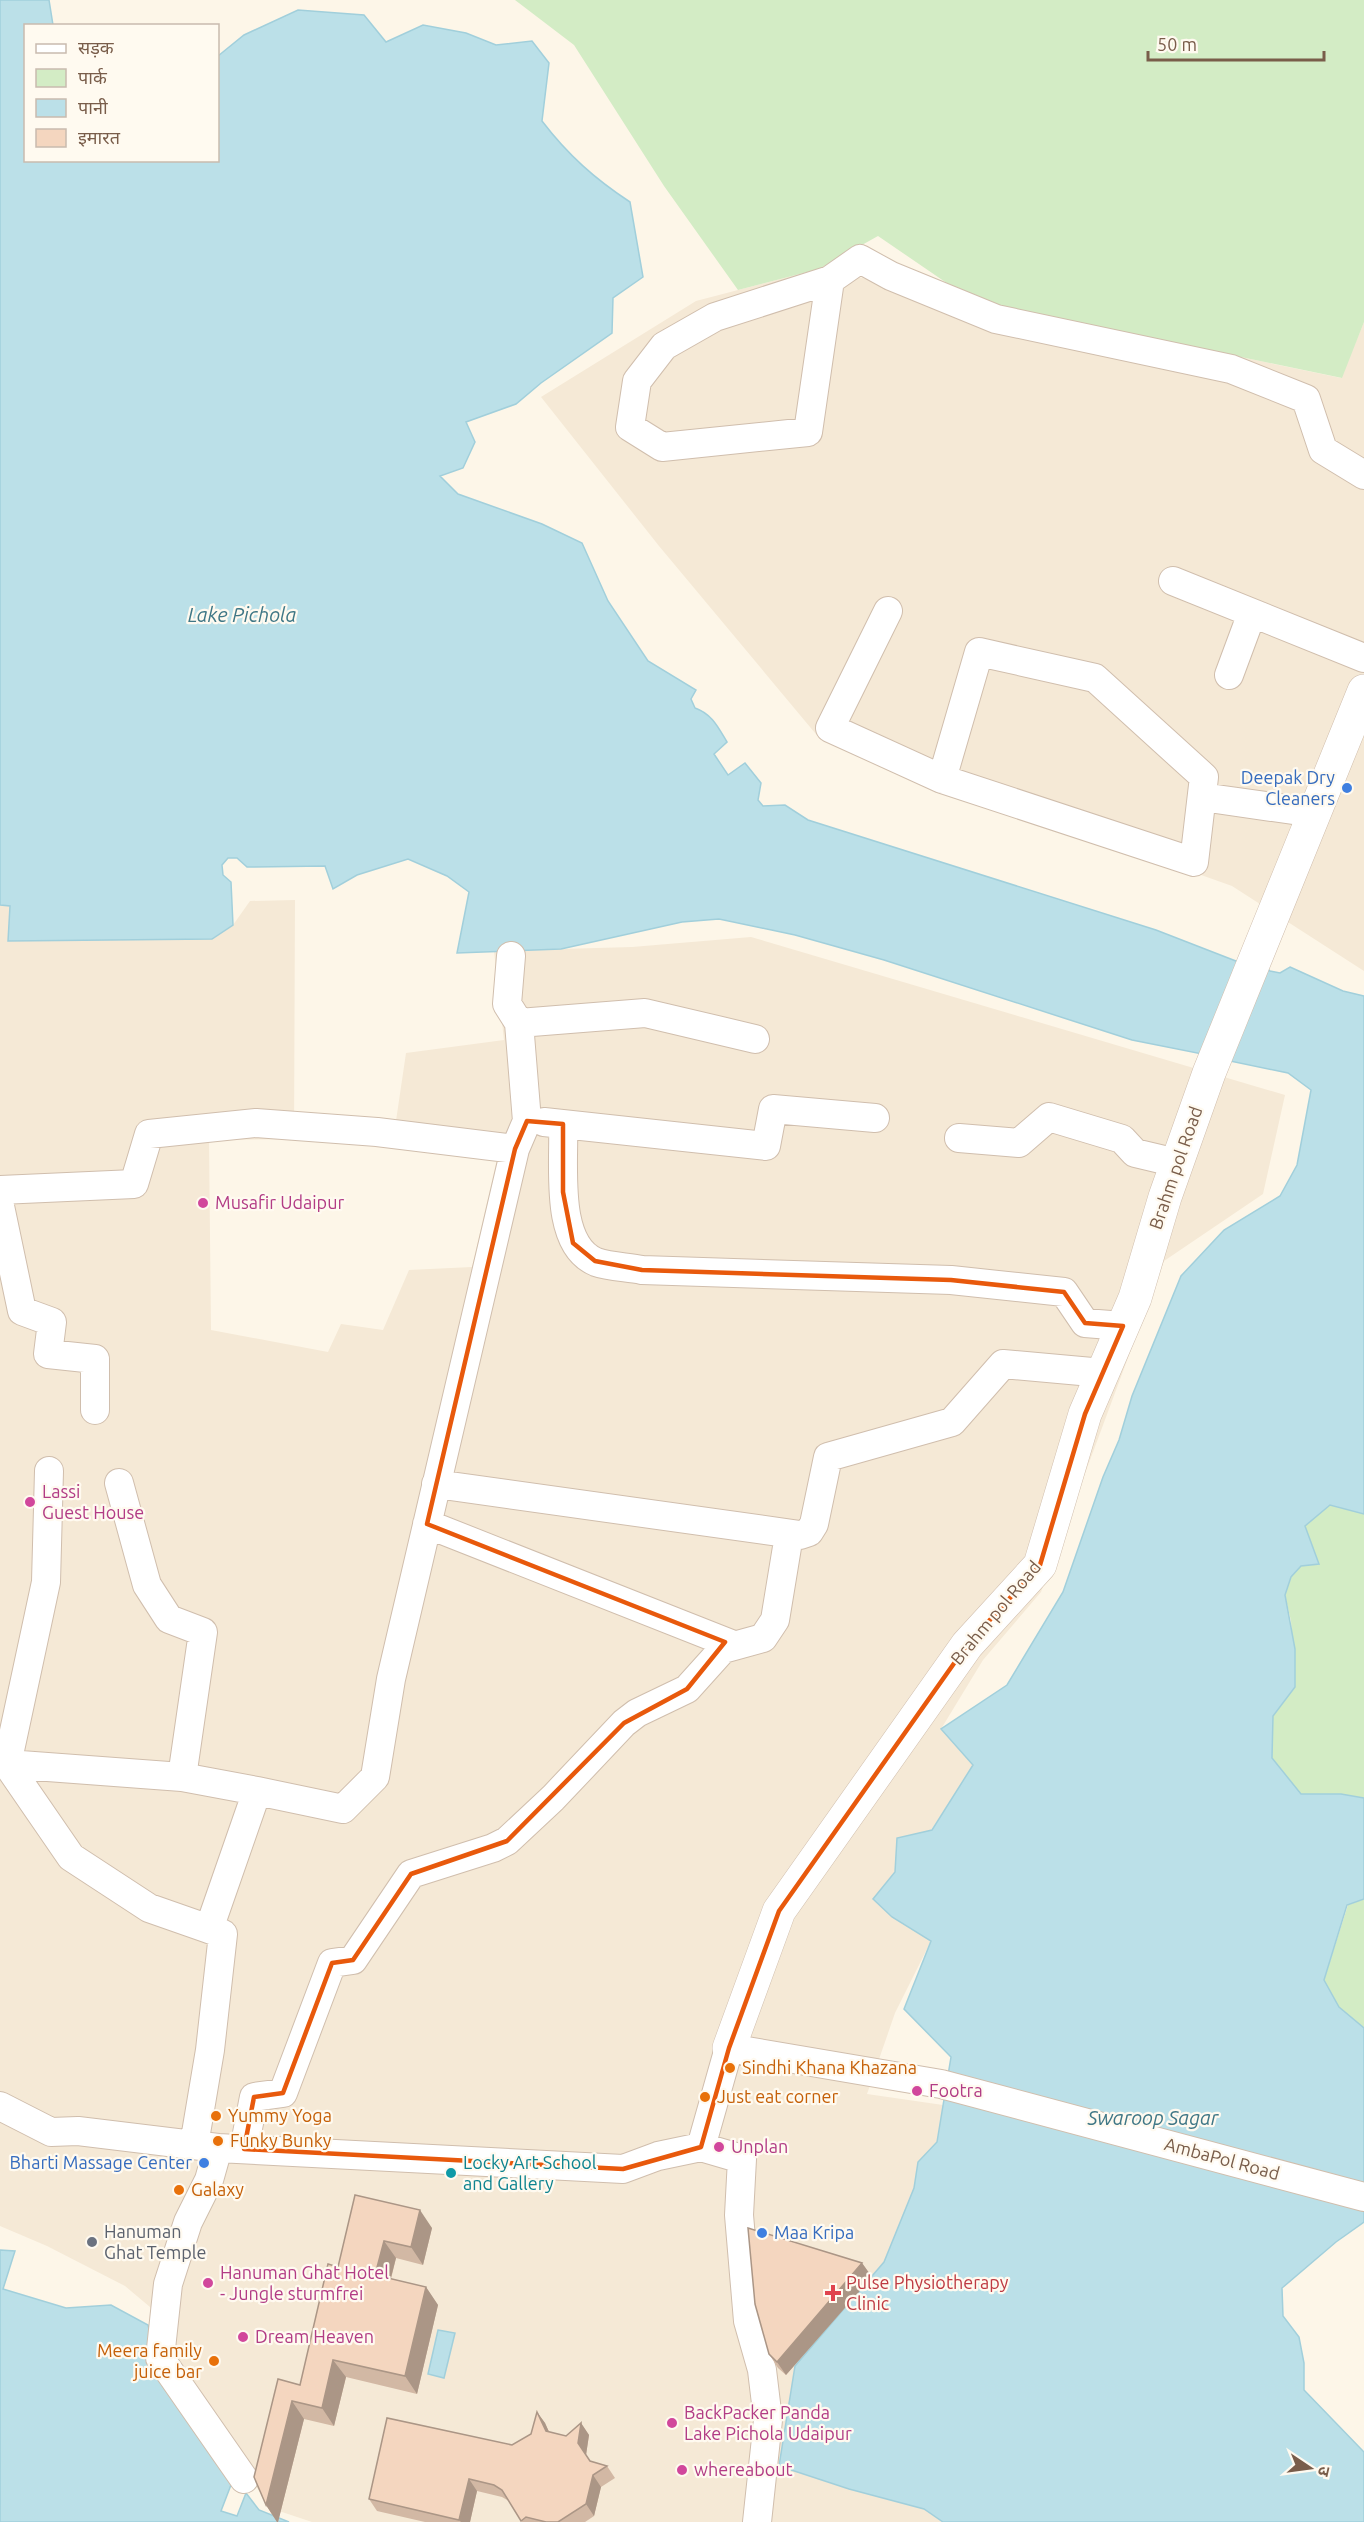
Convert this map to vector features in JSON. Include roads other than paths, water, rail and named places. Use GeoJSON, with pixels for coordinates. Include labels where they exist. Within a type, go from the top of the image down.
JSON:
{"type":"FeatureCollection","features":[{"type":"Feature","properties":{"kind":"street"},"geometry":{"type":"LineString","coordinates":[[830,280],[808,432],[662,447],[630,427],[637,381],[664,346],[716,317],[830,280],[860,259],[891,276],[996,319],[1231,369],[1306,399],[1323,450],[1364,475]]}},
{"type":"Feature","properties":{"kind":"street"},"geometry":{"type":"LineString","coordinates":[[1173,580],[1364,658]]}},
{"type":"Feature","properties":{"kind":"street"},"geometry":{"type":"LineString","coordinates":[[888,611],[830,728],[942,778],[1194,862],[1204,777],[1095,678],[978,652],[942,778]]}},
{"type":"Feature","properties":{"kind":"street"},"geometry":{"type":"LineString","coordinates":[[1229,675],[1252,613]]}},
{"type":"Feature","properties":{"kind":"street","name":"Brahm pol Road"},"geometry":{"type":"LineString","coordinates":[[729,2048],[779,1911],[967,1645],[1040,1565],[1085,1414],[1135,1298],[1177,1163],[1209,1073],[1364,691]]}},
{"type":"Feature","properties":{"kind":"street"},"geometry":{"type":"LineString","coordinates":[[1202,797],[1314,813]]}},
{"type":"Feature","properties":{"kind":"street"},"geometry":{"type":"LineString","coordinates":[[3,1763],[182,1777],[343,1809],[375,1777],[391,1679],[436,1484],[515,1149],[527,1121],[519,1023],[507,1004],[511,956]]}},
{"type":"Feature","properties":{"kind":"street"},"geometry":{"type":"LineString","coordinates":[[519,1023],[645,1013],[756,1039]]}},
{"type":"Feature","properties":{"kind":"street"},"geometry":{"type":"LineString","coordinates":[[527,1121],[766,1146],[773,1109],[875,1118]]}},
{"type":"Feature","properties":{"kind":"street"},"geometry":{"type":"LineString","coordinates":[[959,1138],[1019,1143],[1049,1117],[1122,1139],[1135,1153],[1177,1163]]}},
{"type":"Feature","properties":{"kind":"street"},"geometry":{"type":"LineString","coordinates":[[0,1190],[134,1184],[150,1134],[256,1123],[376,1132],[515,1149]]}},
{"type":"Feature","properties":{"kind":"street"},"geometry":{"type":"LineString","coordinates":[[563,1124],[563,1192],[573,1243],[595,1262],[642,1270],[951,1280],[1064,1292],[1085,1323],[1123,1326]]}},
{"type":"Feature","properties":{"kind":"street"},"geometry":{"type":"LineString","coordinates":[[0,1206],[22,1311],[52,1322],[48,1354],[95,1359],[95,1410]]}},
{"type":"Feature","properties":{"kind":"street"},"geometry":{"type":"LineString","coordinates":[[436,1484],[789,1535],[809,1532],[814,1524],[828,1457],[952,1422],[1003,1364],[1102,1373]]}},
{"type":"Feature","properties":{"kind":"street"},"geometry":{"type":"LineString","coordinates":[[49,1471],[46,1582],[3,1763],[71,1857],[149,1908],[223,1934],[210,2050],[218,2147],[209,2180],[188,2222],[168,2284],[160,2358],[243,2478]]}},
{"type":"Feature","properties":{"kind":"street"},"geometry":{"type":"LineString","coordinates":[[119,1483],[147,1585],[169,1620],[203,1632],[182,1777]]}},
{"type":"Feature","properties":{"kind":"street"},"geometry":{"type":"LineString","coordinates":[[427,1524],[731,1644]]}},
{"type":"Feature","properties":{"kind":"street"},"geometry":{"type":"LineString","coordinates":[[218,2147],[254,2097],[283,2093],[332,1963],[353,1960],[411,1874],[493,1848],[507,1841],[553,1798],[624,1724],[638,1713],[687,1689],[716,1654],[731,1644],[763,1638],[775,1620],[789,1535]]}},
{"type":"Feature","properties":{"kind":"street"},"geometry":{"type":"LineString","coordinates":[[209,1929],[257,1791]]}},
{"type":"Feature","properties":{"kind":"street"},"geometry":{"type":"LineString","coordinates":[[701,2146],[729,2048]]}},
{"type":"Feature","properties":{"kind":"street","name":"AmbaPol Road"},"geometry":{"type":"LineString","coordinates":[[729,2048],[941,2084],[1364,2197]]}},
{"type":"Feature","properties":{"kind":"street"},"geometry":{"type":"LineString","coordinates":[[0,2106],[51,2132],[78,2131],[218,2147],[623,2169],[658,2156],[701,2146],[742,2159],[739,2215],[748,2321],[762,2370],[768,2420],[757,2522]]}},
{"type":"Feature","properties":{"kind":"water","name":"Lake Pichola"},"geometry":{"type":"Polygon","coordinates":[[[0,0],[49,0],[53,24],[24,24],[24,162],[219,162],[219,55],[244,35],[298,10],[364,15],[386,42],[423,25],[466,33],[496,45],[532,41],[549,63],[542,121],[583,166],[630,202],[643,277],[613,298],[612,333],[541,383],[516,404],[466,422],[475,442],[463,468],[440,476],[458,494],[542,524],[582,543],[608,601],[648,661],[696,690],[691,699],[695,708],[710,717],[727,742],[714,754],[728,775],[745,763],[761,783],[758,800],[763,806],[785,805],[808,820],[1156,930],[1241,963],[1202,1054],[1132,1040],[884,960],[795,935],[719,919],[682,922],[561,949],[457,953],[469,892],[447,876],[408,859],[357,875],[333,889],[325,866],[247,867],[237,858],[228,858],[222,865],[223,875],[231,882],[233,925],[212,939],[8,941],[10,906],[0,905],[0,0]]]}},
{"type":"Feature","properties":{"kind":"water","name":"Swaroop Sagar"},"geometry":{"type":"Polygon","coordinates":[[[1290,967],[1343,991],[1364,996],[1364,1514],[1330,1505],[1305,1526],[1319,1564],[1301,1566],[1291,1577],[1285,1595],[1295,1649],[1295,1687],[1273,1716],[1272,1758],[1301,1794],[1341,1794],[1364,1798],[1364,1899],[1347,1905],[1324,1980],[1339,2007],[1364,2028],[1364,2222],[1336,2242],[1282,2288],[1283,2316],[1299,2337],[1304,2363],[1304,2390],[1364,2452],[1364,2522],[943,2522],[924,2509],[849,2489],[779,2466],[795,2366],[884,2262],[914,2188],[918,2162],[937,2142],[951,2057],[904,2009],[931,1941],[892,1917],[873,1899],[895,1872],[897,1838],[932,1830],[973,1765],[941,1729],[1007,1685],[1063,1592],[1103,1477],[1119,1440],[1132,1396],[1181,1276],[1224,1230],[1280,1196],[1297,1165],[1311,1090],[1288,1073],[1230,1061],[1267,968],[1280,973],[1290,967]]]}},
{"type":"Feature","properties":{"kind":"water"},"geometry":{"type":"Polygon","coordinates":[[[0,2250],[15,2251],[3,2289],[66,2308],[111,2305],[148,2325],[157,2361],[234,2477],[221,2511],[237,2516],[246,2493],[259,2510],[289,2522],[0,2522],[0,2250]]]}},
{"type":"Feature","properties":{"kind":"water"},"geometry":{"type":"Polygon","coordinates":[[[438,2330],[455,2333],[444,2378],[428,2374],[438,2330]]]}},
{"type":"Feature","properties":{"kind":"place","name":"Deepak Dry Cleaners"},"geometry":{"type":"Point","coordinates":[1347,788]}},
{"type":"Feature","properties":{"kind":"place","name":"Musafir Udaipur"},"geometry":{"type":"Point","coordinates":[203,1203]}},
{"type":"Feature","properties":{"kind":"place","name":"Lassi Guest House"},"geometry":{"type":"Point","coordinates":[30,1502]}},
{"type":"Feature","properties":{"kind":"place","name":"Sindhi Khana Khazana"},"geometry":{"type":"Point","coordinates":[730,2068]}},
{"type":"Feature","properties":{"kind":"place","name":"Footra"},"geometry":{"type":"Point","coordinates":[917,2091]}},
{"type":"Feature","properties":{"kind":"place","name":"Just eat corner"},"geometry":{"type":"Point","coordinates":[705,2097]}},
{"type":"Feature","properties":{"kind":"place","name":"Yummy Yoga"},"geometry":{"type":"Point","coordinates":[216,2116]}},
{"type":"Feature","properties":{"kind":"place","name":"Funky Bunky"},"geometry":{"type":"Point","coordinates":[218,2141]}},
{"type":"Feature","properties":{"kind":"place","name":"Unplan"},"geometry":{"type":"Point","coordinates":[719,2147]}},
{"type":"Feature","properties":{"kind":"place","name":"Bharti Massage Center"},"geometry":{"type":"Point","coordinates":[204,2163]}},
{"type":"Feature","properties":{"kind":"place","name":"Locky Art School and Gallery"},"geometry":{"type":"Point","coordinates":[451,2173]}},
{"type":"Feature","properties":{"kind":"place","name":"Galaxy"},"geometry":{"type":"Point","coordinates":[179,2190]}},
{"type":"Feature","properties":{"kind":"place","name":"Maa Kripa"},"geometry":{"type":"Point","coordinates":[762,2233]}},
{"type":"Feature","properties":{"kind":"place","name":"Hanuman Ghat Temple"},"geometry":{"type":"Point","coordinates":[92,2242]}},
{"type":"Feature","properties":{"kind":"place","name":"Hanuman Ghat Hotel - Jungle sturmfrei"},"geometry":{"type":"Point","coordinates":[208,2283]}},
{"type":"Feature","properties":{"kind":"place","name":"Pulse Physiotherapy Clinic"},"geometry":{"type":"Point","coordinates":[833,2293]}},
{"type":"Feature","properties":{"kind":"place","name":"Dream Heaven"},"geometry":{"type":"Point","coordinates":[243,2337]}},
{"type":"Feature","properties":{"kind":"place","name":"Meera family juice bar"},"geometry":{"type":"Point","coordinates":[214,2361]}},
{"type":"Feature","properties":{"kind":"place","name":"BackPacker Panda Lake Pichola Udaipur"},"geometry":{"type":"Point","coordinates":[672,2423]}},
{"type":"Feature","properties":{"kind":"place","name":"whereabout"},"geometry":{"type":"Point","coordinates":[682,2470]}}]}
